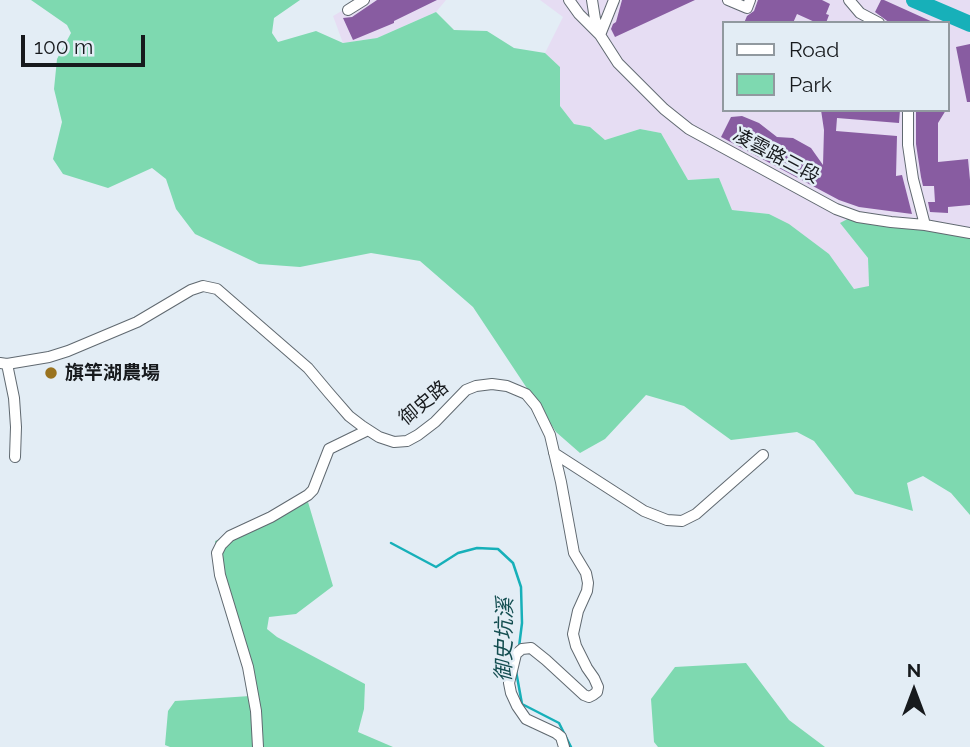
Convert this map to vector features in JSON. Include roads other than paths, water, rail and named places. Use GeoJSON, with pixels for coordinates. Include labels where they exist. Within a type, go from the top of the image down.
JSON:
{"type":"FeatureCollection","features":[{"type":"Feature","properties":{"kind":"street"},"geometry":{"type":"LineString","coordinates":[[348,10],[364,0]]}},
{"type":"Feature","properties":{"kind":"street"},"geometry":{"type":"LineString","coordinates":[[569,0],[600,35],[614,0]]}},
{"type":"Feature","properties":{"kind":"street","name":"凌雲路三段"},"geometry":{"type":"LineString","coordinates":[[592,0],[594,19],[600,35],[618,62],[664,109],[689,129],[836,209],[858,217],[970,233]]}},
{"type":"Feature","properties":{"kind":"street"},"geometry":{"type":"LineString","coordinates":[[728,0],[747,8],[750,0]]}},
{"type":"Feature","properties":{"kind":"street"},"geometry":{"type":"LineString","coordinates":[[849,0],[860,13],[875,21]]}},
{"type":"Feature","properties":{"kind":"street"},"geometry":{"type":"LineString","coordinates":[[908,112],[908,145],[913,179],[925,225]]}},
{"type":"Feature","properties":{"kind":"street","name":"御史路"},"geometry":{"type":"LineString","coordinates":[[3,364],[49,357],[68,351],[137,322],[191,290],[203,286],[217,289],[308,368],[349,416],[379,437],[394,442],[407,441],[435,422],[466,390],[476,386],[508,386],[526,394],[545,421],[574,553],[586,573],[587,591],[573,634],[576,646],[598,687],[597,692],[589,697],[584,695],[531,648],[519,651],[509,683],[517,706],[526,719],[561,737],[564,747]]}},
{"type":"Feature","properties":{"kind":"street"},"geometry":{"type":"LineString","coordinates":[[3,364],[14,398],[15,457]]}},
{"type":"Feature","properties":{"kind":"street"},"geometry":{"type":"LineString","coordinates":[[258,747],[256,711],[248,667],[220,575],[217,553],[230,536],[271,517],[308,495],[313,490],[329,449],[368,430]]}},
{"type":"Feature","properties":{"kind":"street"},"geometry":{"type":"LineString","coordinates":[[554,453],[645,511],[667,520],[682,521],[696,514],[763,455]]}},
{"type":"Feature","properties":{"kind":"waterway"},"geometry":{"type":"LineString","coordinates":[[914,0],[970,24]]}},
{"type":"Feature","properties":{"kind":"waterway","name":"御史坑溪"},"geometry":{"type":"LineString","coordinates":[[391,543],[436,567],[458,553],[477,548],[498,549],[513,563],[521,587],[522,623],[519,647]]}},
{"type":"Feature","properties":{"kind":"waterway","name":"御史坑溪"},"geometry":{"type":"LineString","coordinates":[[516,671],[522,704],[559,723],[571,747]]}},
{"type":"Feature","properties":{"kind":"place","name":"旗竿湖農場"},"geometry":{"type":"Point","coordinates":[51,373]}}]}
